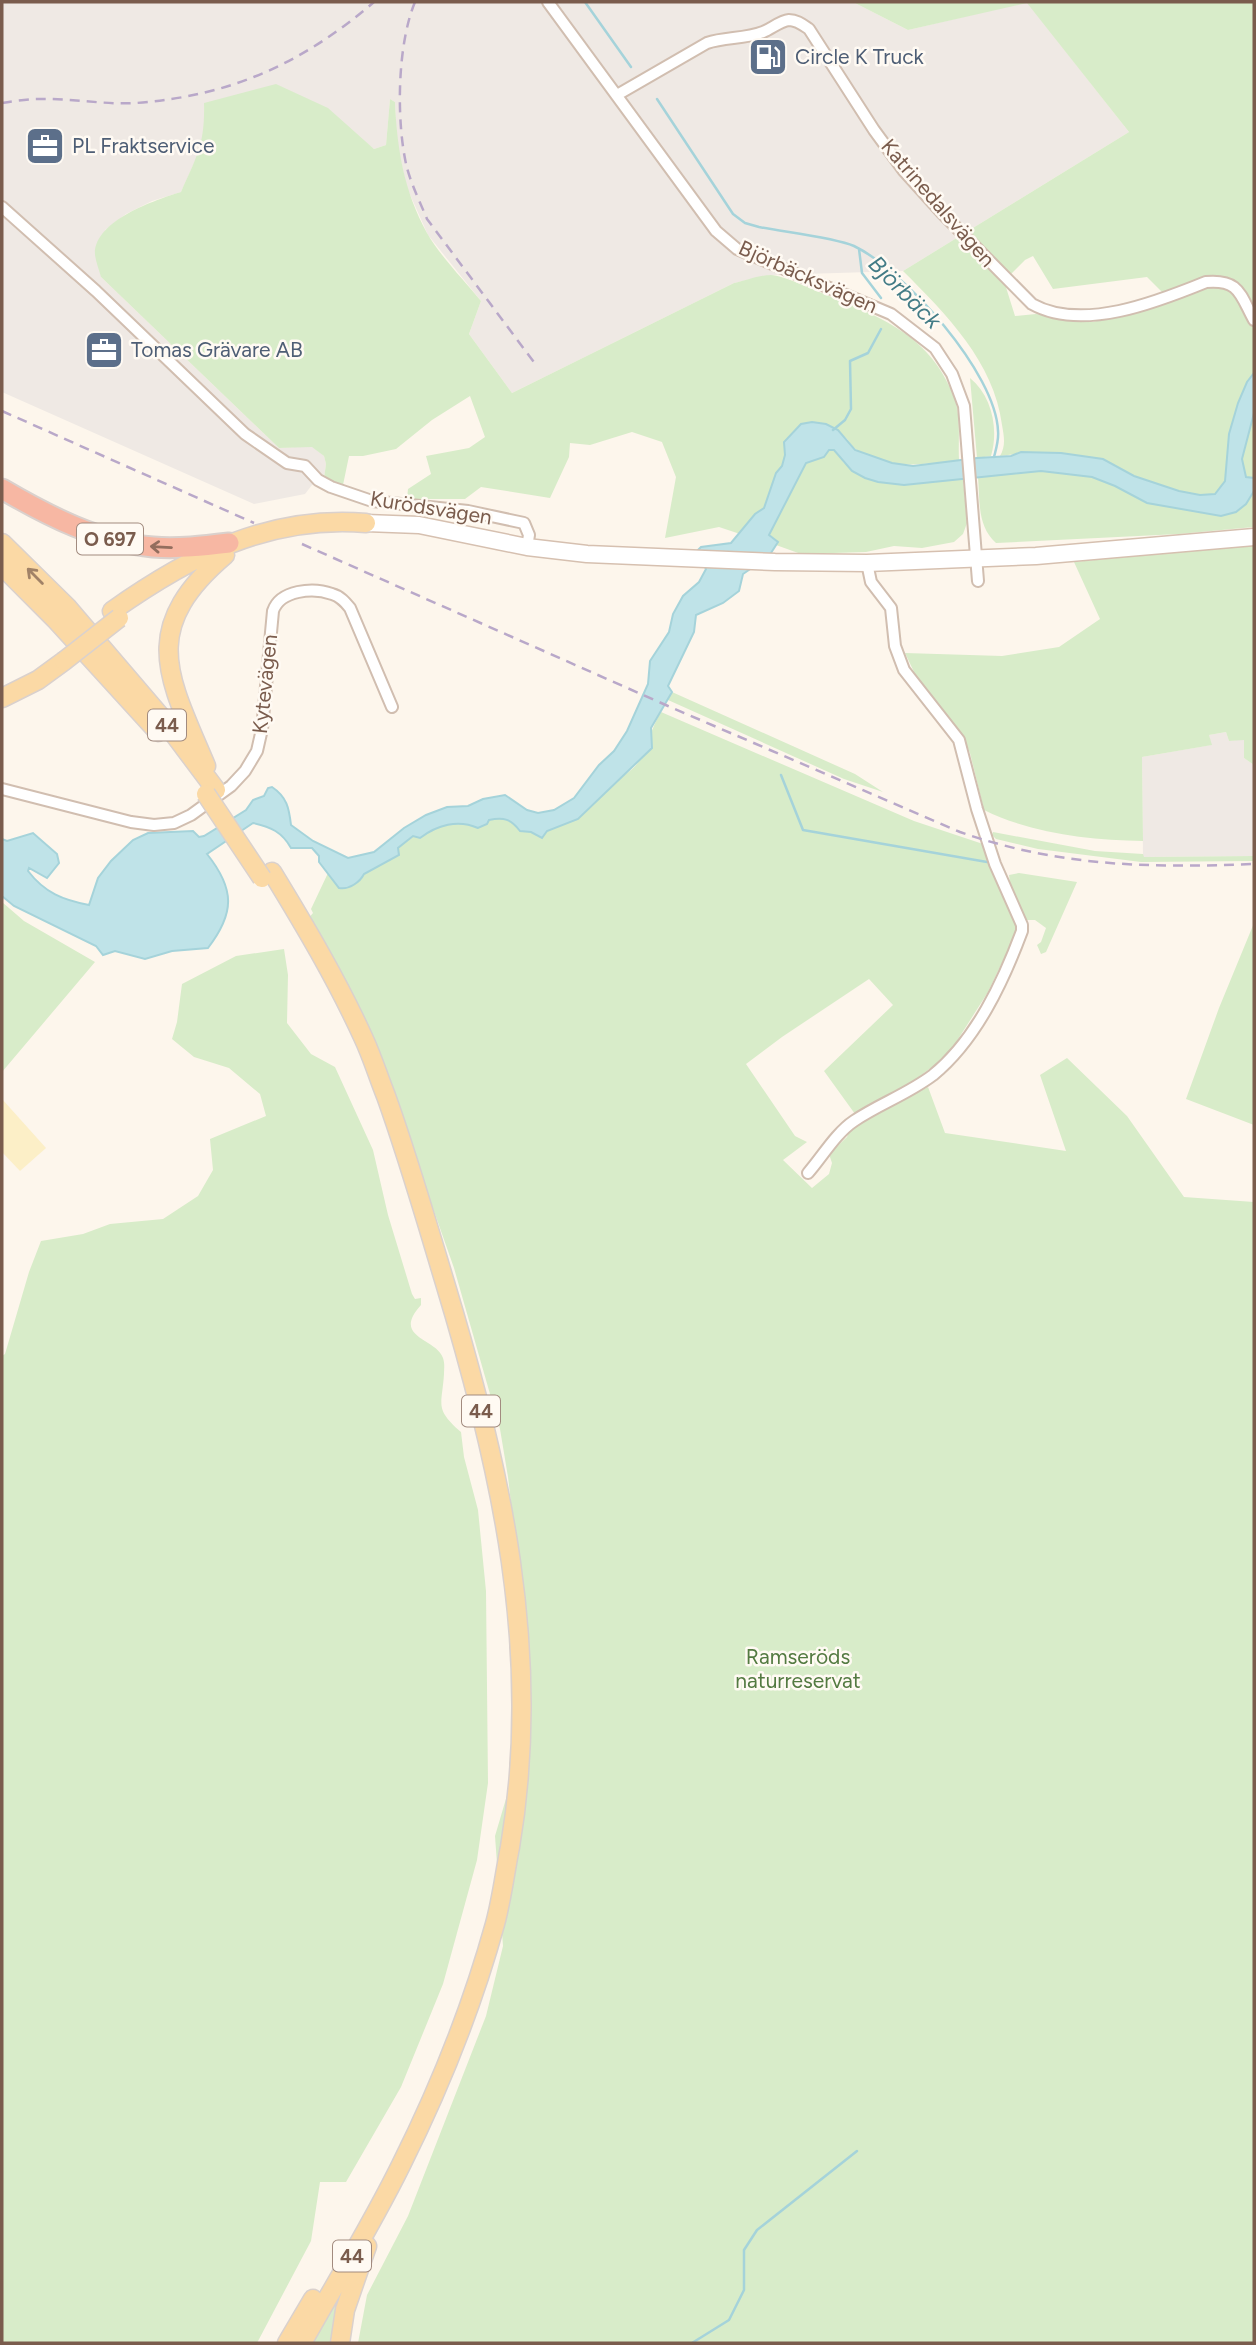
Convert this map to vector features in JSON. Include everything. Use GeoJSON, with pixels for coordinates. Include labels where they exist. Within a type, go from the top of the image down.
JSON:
{"type":"FeatureCollection","features":[{"type":"Feature","properties":{"kind":"highway","name":"O 697"},"geometry":{"type":"LineString","coordinates":[[2,489],[60,520],[115,540],[170,548],[227,549]]}},
{"type":"Feature","properties":{"kind":"main road","name":"O 697"},"geometry":{"type":"LineString","coordinates":[[2,698],[38,680],[116,614],[256,535],[302,525],[343,521],[366,523]]}},
{"type":"Feature","properties":{"kind":"main road","name":"44"},"geometry":{"type":"LineString","coordinates":[[2,543],[68,608],[162,718],[317,946],[365,1040],[404,1145],[468,1357],[492,1454],[508,1538],[520,1633],[522,1689],[518,1781],[496,1921],[450,2059],[400,2167],[353,2286],[345,2310],[340,2343]]}},
{"type":"Feature","properties":{"kind":"main road"},"geometry":{"type":"LineString","coordinates":[[211,792],[170,671],[169,643],[174,617],[185,596],[227,549]]}},
{"type":"Feature","properties":{"kind":"main road","name":"44"},"geometry":{"type":"LineString","coordinates":[[2,566],[55,619],[211,792]]}},
{"type":"Feature","properties":{"kind":"main road"},"geometry":{"type":"LineString","coordinates":[[2,580],[55,619]]}},
{"type":"Feature","properties":{"kind":"main road"},"geometry":{"type":"LineString","coordinates":[[2,687],[61,658]]}},
{"type":"Feature","properties":{"kind":"main road","name":"44"},"geometry":{"type":"LineString","coordinates":[[267,875],[354,1044],[394,1147],[457,1359],[487,1481],[505,1578],[514,1690],[509,1780],[494,1878],[477,1950],[451,2030],[427,2089],[391,2163],[287,2343]]}},
{"type":"Feature","properties":{"kind":"main road","name":"44"},"geometry":{"type":"LineString","coordinates":[[302,2343],[400,2167]]}},
{"type":"Feature","properties":{"kind":"street","name":"Björbäcksvägen"},"geometry":{"type":"LineString","coordinates":[[548,2],[709,222],[737,249],[891,314],[935,348],[952,374],[964,406],[978,581]]}},
{"type":"Feature","properties":{"kind":"street","name":"Katrinedalsvägen"},"geometry":{"type":"LineString","coordinates":[[617,95],[707,43],[762,33],[786,20],[798,21],[809,29],[874,130],[904,171],[1032,304],[1044,311],[1077,316],[1095,314],[1150,304],[1206,282],[1228,282],[1238,289],[1254,320]]}},
{"type":"Feature","properties":{"kind":"street","name":"Kurödsvägen"},"geometry":{"type":"LineString","coordinates":[[2,207],[96,291],[245,434],[287,463],[305,466],[318,480],[331,487],[372,501],[468,512],[524,523],[529,535],[527,547]]}},
{"type":"Feature","properties":{"kind":"street","name":"O 697"},"geometry":{"type":"LineString","coordinates":[[366,523],[419,525],[527,547],[604,556],[775,562],[867,563],[976,559],[1254,537]]}},
{"type":"Feature","properties":{"kind":"street"},"geometry":{"type":"LineString","coordinates":[[808,1173],[846,1127],[932,1075],[955,1054],[975,1027],[998,986],[1022,931],[1022,925],[995,864],[976,809],[959,740],[904,670],[895,646],[891,608],[872,582],[867,563]]}},
{"type":"Feature","properties":{"kind":"street","name":"Kytevägen"},"geometry":{"type":"LineString","coordinates":[[2,789],[131,822],[154,825],[174,822],[191,815],[231,786],[245,771],[257,751],[262,729],[273,611],[276,602],[304,591],[333,594],[350,608],[392,707]]}},
{"type":"Feature","properties":{"kind":"shaded area"},"geometry":{"type":"Polygon","coordinates":[[[2,2],[853,2],[908,30],[1027,2],[1129,132],[903,271],[771,275],[734,283],[512,393],[469,334],[481,301],[428,235],[407,188],[397,144],[395,102],[390,99],[386,145],[374,149],[355,134],[204,103],[205,129],[202,146],[181,192],[152,201],[126,214],[105,230],[101,277],[279,448],[312,446],[324,456],[324,478],[312,485],[305,494],[254,504],[2,392],[2,2]]]}},
{"type":"Feature","properties":{"kind":"shaded area"},"geometry":{"type":"Polygon","coordinates":[[[1226,732],[1229,741],[1244,739],[1244,758],[1254,765],[1254,856],[1143,857],[1142,757],[1211,745],[1209,735],[1226,732]]]}},
{"type":"Feature","properties":{"kind":"green space"},"geometry":{"type":"Polygon","coordinates":[[[853,2],[1254,2],[1254,373],[1247,382],[1225,481],[1215,494],[1200,495],[1179,491],[1134,476],[1103,459],[1033,452],[1000,456],[1004,437],[997,402],[989,380],[966,340],[903,271],[1129,132],[1027,3],[908,30],[853,2]],[[1033,256],[1025,260],[1004,281],[1015,316],[1036,314],[1093,322],[1148,307],[1166,296],[1147,277],[1053,289],[1033,256]]]}},
{"type":"Feature","properties":{"kind":"green space"},"geometry":{"type":"Polygon","coordinates":[[[276,84],[328,108],[374,149],[386,145],[390,99],[395,102],[400,153],[407,185],[419,217],[432,242],[481,301],[469,334],[512,393],[734,283],[771,275],[796,282],[884,320],[918,344],[933,359],[955,400],[959,422],[959,460],[907,464],[881,461],[856,449],[835,429],[812,422],[784,442],[782,466],[776,474],[764,508],[755,514],[740,534],[719,527],[665,538],[676,477],[662,442],[632,432],[590,445],[570,443],[569,457],[550,498],[481,487],[465,499],[407,499],[408,489],[431,474],[426,456],[469,448],[485,437],[470,396],[432,420],[396,449],[349,456],[343,485],[324,478],[324,456],[312,447],[279,448],[101,277],[95,255],[97,243],[114,222],[142,206],[181,192],[196,159],[201,140],[204,103],[276,84]]]}},
{"type":"Feature","properties":{"kind":"green space"},"geometry":{"type":"Polygon","coordinates":[[[970,378],[984,394],[992,414],[994,435],[991,456],[977,458],[970,378]]]}},
{"type":"Feature","properties":{"kind":"green space"},"geometry":{"type":"Polygon","coordinates":[[[1254,413],[1254,478],[1246,477],[1242,459],[1254,413]]]}},
{"type":"Feature","properties":{"kind":"green space"},"geometry":{"type":"Polygon","coordinates":[[[829,450],[834,450],[844,463],[904,485],[963,479],[967,523],[963,534],[954,542],[922,548],[894,546],[866,552],[801,554],[776,545],[778,542],[769,535],[806,463],[829,450]]]}},
{"type":"Feature","properties":{"kind":"green space"},"geometry":{"type":"Polygon","coordinates":[[[1041,471],[1092,477],[1147,503],[1246,504],[1254,491],[1254,527],[1179,534],[996,543],[982,521],[978,477],[1041,471]]]}},
{"type":"Feature","properties":{"kind":"green space"},"geometry":{"type":"Polygon","coordinates":[[[1254,545],[1254,765],[1244,758],[1244,740],[1229,741],[1226,732],[1209,735],[1212,745],[1142,757],[1143,841],[1062,834],[1022,825],[984,810],[970,753],[962,734],[916,676],[905,653],[1002,656],[1059,647],[1100,619],[1074,562],[1254,545]]]}},
{"type":"Feature","properties":{"kind":"green space"},"geometry":{"type":"Polygon","coordinates":[[[672,692],[855,774],[883,792],[844,779],[668,700],[672,692]]]}},
{"type":"Feature","properties":{"kind":"green space","name":"Ramseröds naturreservat"},"geometry":{"type":"Polygon","coordinates":[[[661,712],[914,821],[983,844],[1018,922],[1019,927],[988,992],[948,1055],[892,1097],[855,1114],[824,1071],[893,1005],[869,979],[746,1064],[795,1136],[807,1142],[783,1160],[812,1188],[829,1174],[832,1163],[829,1154],[847,1137],[850,1128],[928,1087],[945,1133],[1066,1151],[1040,1075],[1067,1058],[1127,1116],[1184,1197],[1254,1202],[1254,2343],[358,2343],[367,2295],[408,2216],[486,2016],[503,1946],[495,1836],[516,1765],[522,1598],[500,1429],[454,1268],[404,1126],[307,920],[313,913],[311,909],[328,873],[337,885],[398,848],[413,835],[495,814],[533,824],[607,786],[639,761],[661,712]]]}},
{"type":"Feature","properties":{"kind":"green space"},"geometry":{"type":"Polygon","coordinates":[[[993,832],[1095,851],[1143,854],[1144,857],[1254,856],[1254,861],[1141,862],[1038,849],[996,839],[992,835],[993,832]]]}},
{"type":"Feature","properties":{"kind":"green space"},"geometry":{"type":"Polygon","coordinates":[[[1019,873],[1077,882],[1046,952],[1041,954],[1037,945],[1041,942],[1046,928],[1035,920],[1026,920],[1010,883],[1009,875],[1019,873]]]}},
{"type":"Feature","properties":{"kind":"green space"},"geometry":{"type":"Polygon","coordinates":[[[2,902],[24,921],[95,962],[2,1072],[2,902]]]}},
{"type":"Feature","properties":{"kind":"green space"},"geometry":{"type":"Polygon","coordinates":[[[1254,923],[1254,1125],[1186,1099],[1254,923]]]}},
{"type":"Feature","properties":{"kind":"green space"},"geometry":{"type":"Polygon","coordinates":[[[284,949],[288,975],[287,1023],[311,1054],[335,1067],[373,1150],[388,1215],[412,1294],[415,1299],[421,1298],[421,1305],[411,1324],[413,1331],[439,1351],[443,1358],[443,1412],[461,1432],[464,1457],[478,1510],[486,1591],[488,1783],[477,1860],[443,1984],[401,2087],[346,2182],[320,2182],[311,2241],[257,2343],[2,2343],[2,1356],[5,1354],[41,1241],[83,1234],[110,1224],[163,1219],[198,1196],[213,1170],[210,1139],[266,1116],[260,1094],[229,1068],[194,1057],[172,1039],[182,984],[236,956],[284,949]]]}},
{"type":"Feature","properties":{"kind":"green space"},"geometry":{"type":"Polygon","coordinates":[[[344,2287],[333,2343],[312,2343],[344,2287]]]}},
{"type":"Feature","properties":{"kind":"sand"},"geometry":{"type":"Polygon","coordinates":[[[2,1099],[46,1148],[20,1171],[2,1152],[2,1099]]]}},
{"type":"Feature","properties":{"kind":"water"},"geometry":{"type":"Polygon","coordinates":[[[1254,373],[1254,413],[1242,459],[1246,477],[1254,478],[1254,491],[1246,504],[1236,512],[1221,516],[1147,503],[1092,477],[1041,471],[904,485],[865,478],[852,471],[834,450],[829,450],[824,457],[806,463],[769,535],[778,542],[769,556],[743,574],[739,591],[723,603],[696,615],[694,632],[668,686],[672,692],[651,728],[652,748],[578,819],[547,831],[542,838],[531,832],[520,831],[510,821],[503,819],[489,820],[478,828],[463,824],[448,825],[420,838],[413,836],[398,848],[399,855],[364,874],[354,885],[339,888],[312,848],[291,848],[275,831],[253,823],[207,854],[223,879],[228,901],[223,923],[208,948],[172,951],[145,959],[115,951],[103,955],[96,946],[14,906],[2,896],[2,839],[7,841],[33,833],[57,854],[59,863],[47,878],[29,868],[28,871],[41,885],[55,894],[89,905],[98,878],[133,840],[148,833],[193,831],[199,837],[204,836],[246,810],[253,800],[264,796],[268,788],[272,787],[286,803],[291,825],[313,841],[348,858],[374,852],[404,828],[447,807],[468,806],[483,799],[505,795],[527,810],[538,813],[554,810],[574,798],[599,765],[614,751],[627,731],[648,684],[650,661],[669,632],[673,614],[683,596],[699,582],[706,569],[696,552],[701,547],[731,543],[755,514],[764,508],[776,473],[782,466],[784,442],[801,424],[826,424],[838,430],[855,450],[892,463],[913,466],[1011,456],[1021,452],[1061,453],[1103,459],[1134,476],[1179,491],[1200,495],[1215,494],[1225,481],[1229,434],[1238,403],[1254,373]]]}},
{"type":"Feature","properties":{"kind":"waterway","name":"Björbäck"},"geometry":{"type":"LineString","coordinates":[[585,2],[631,67]]}},
{"type":"Feature","properties":{"kind":"waterway","name":"Björbäck"},"geometry":{"type":"LineString","coordinates":[[657,99],[733,214],[745,223],[759,227],[821,237],[854,246],[874,258],[921,300],[965,353],[982,381],[993,407],[998,431],[994,457]]}},
{"type":"Feature","properties":{"kind":"waterway"},"geometry":{"type":"LineString","coordinates":[[859,249],[862,273],[881,298]]}},
{"type":"Feature","properties":{"kind":"waterway"},"geometry":{"type":"LineString","coordinates":[[833,430],[845,420],[851,409],[850,361],[868,353],[881,329]]}},
{"type":"Feature","properties":{"kind":"waterway"},"geometry":{"type":"LineString","coordinates":[[781,775],[803,830],[987,862]]}},
{"type":"Feature","properties":{"kind":"waterway"},"geometry":{"type":"LineString","coordinates":[[692,2343],[729,2320],[744,2290],[744,2250],[757,2230],[857,2151]]}},
{"type":"Feature","properties":{"kind":"railway"},"geometry":{"type":"LineString","coordinates":[[2,103],[30,99],[136,103],[203,93],[264,73],[293,59],[320,43],[374,2]]}},
{"type":"Feature","properties":{"kind":"railway"},"geometry":{"type":"LineString","coordinates":[[415,2],[405,40],[400,84],[403,150],[409,175],[427,219],[536,365]]}},
{"type":"Feature","properties":{"kind":"railway"},"geometry":{"type":"LineString","coordinates":[[2,411],[254,523]]}},
{"type":"Feature","properties":{"kind":"railway"},"geometry":{"type":"LineString","coordinates":[[302,544],[960,832],[1034,852],[1106,863],[1178,866],[1254,864]]}},
{"type":"Feature","properties":{"kind":"place","name":"Circle K Truck"},"geometry":{"type":"Point","coordinates":[768,57]}},
{"type":"Feature","properties":{"kind":"place","name":"PL Fraktservice"},"geometry":{"type":"Point","coordinates":[45,146]}},
{"type":"Feature","properties":{"kind":"place","name":"Tomas Grävare AB"},"geometry":{"type":"Point","coordinates":[104,350]}}]}
